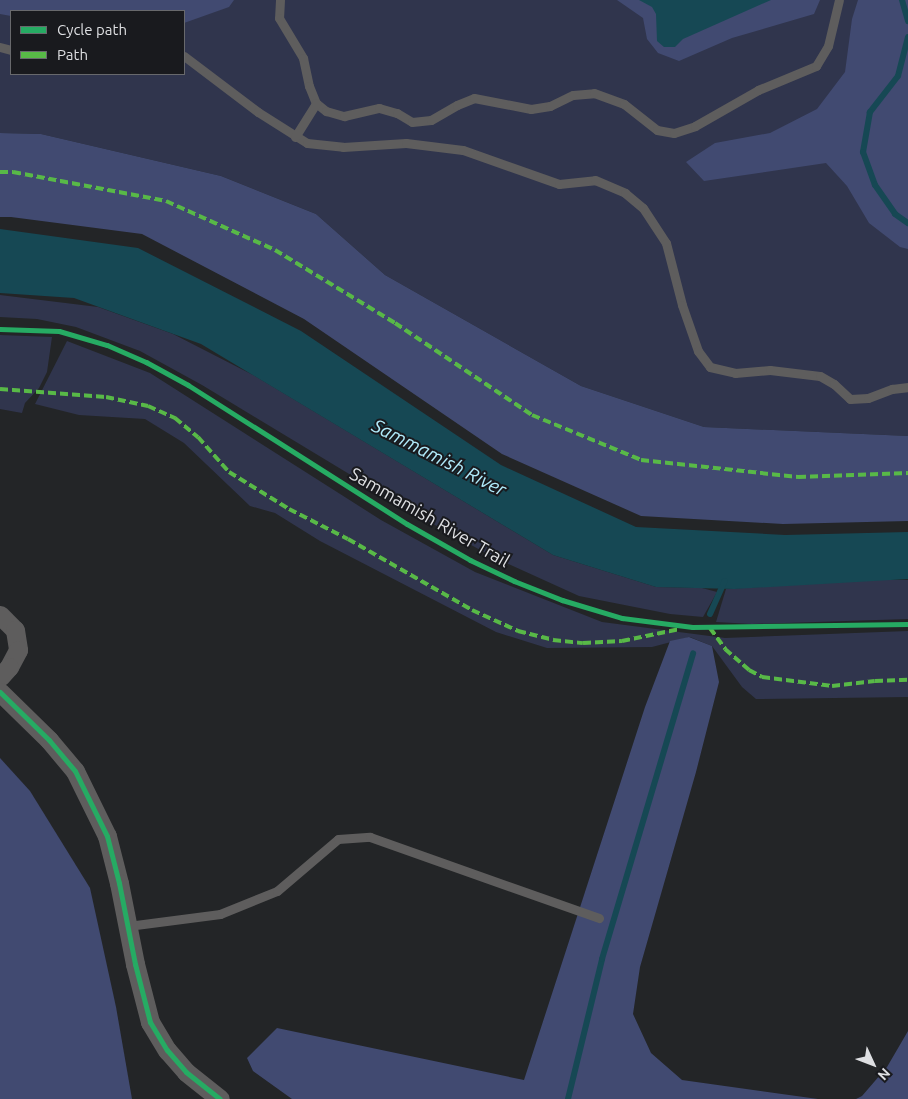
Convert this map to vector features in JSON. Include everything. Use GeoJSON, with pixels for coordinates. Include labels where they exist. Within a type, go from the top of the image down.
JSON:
{"type":"FeatureCollection","features":[{"type":"Feature","properties":{"kind":"street"},"geometry":{"type":"LineString","coordinates":[[0,615],[15,630],[18,650],[9,667],[0,677]]}},
{"type":"Feature","properties":{"kind":"street"},"geometry":{"type":"LineString","coordinates":[[0,692],[49,740],[75,770],[107,836],[150,1022],[167,1050],[186,1072],[220,1099]]}},
{"type":"Feature","properties":{"kind":"lane"},"geometry":{"type":"LineString","coordinates":[[280,0],[279,18],[303,58],[309,86],[316,103],[326,110],[344,116],[379,108],[397,113],[412,122],[432,120],[457,105],[474,98],[531,110],[550,106],[573,95],[594,93],[624,104],[657,130],[674,133],[695,126],[758,90],[816,66],[828,46],[839,0]]}},
{"type":"Feature","properties":{"kind":"lane"},"geometry":{"type":"LineString","coordinates":[[185,57],[295,137],[307,143],[343,147],[406,142],[463,150],[559,184],[595,180],[625,193],[643,208],[666,243],[685,314],[698,351],[710,367],[736,373],[770,370],[820,376],[834,384],[850,399],[868,398],[892,389],[908,387]]}},
{"type":"Feature","properties":{"kind":"lane"},"geometry":{"type":"LineString","coordinates":[[295,137],[316,103]]}},
{"type":"Feature","properties":{"kind":"lane"},"geometry":{"type":"LineString","coordinates":[[128,926],[220,914],[277,891],[338,839],[370,837],[599,918]]}},
{"type":"Feature","properties":{"kind":"shaded area"},"geometry":{"type":"Polygon","coordinates":[[[0,0],[908,0],[908,436],[704,427],[581,386],[385,275],[316,214],[221,176],[41,134],[0,133],[0,0]]]}},
{"type":"Feature","properties":{"kind":"shaded area"},"geometry":{"type":"Polygon","coordinates":[[[0,0],[234,0],[229,7],[185,23],[185,10],[10,10],[10,16],[0,14],[0,0]]]}},
{"type":"Feature","properties":{"kind":"shaded area"},"geometry":{"type":"Polygon","coordinates":[[[617,0],[820,0],[814,14],[732,38],[679,61],[658,53],[647,39],[643,18],[617,0]]]}},
{"type":"Feature","properties":{"kind":"shaded area"},"geometry":{"type":"Polygon","coordinates":[[[858,0],[908,0],[908,249],[900,247],[869,223],[847,186],[826,163],[704,181],[686,162],[715,143],[770,133],[817,109],[845,72],[852,19],[858,0]]]}},
{"type":"Feature","properties":{"kind":"shaded area"},"geometry":{"type":"Polygon","coordinates":[[[0,133],[41,134],[221,176],[316,214],[385,275],[581,386],[704,427],[908,436],[908,521],[783,524],[641,516],[502,454],[304,319],[142,234],[0,217],[0,133]]]}},
{"type":"Feature","properties":{"kind":"shaded area"},"geometry":{"type":"Polygon","coordinates":[[[0,295],[98,307],[173,334],[253,375],[553,555],[656,587],[702,588],[717,592],[703,617],[670,614],[579,596],[491,556],[417,515],[202,385],[140,351],[76,327],[37,319],[0,317],[0,295]]]}},
{"type":"Feature","properties":{"kind":"shaded area"},"geometry":{"type":"Polygon","coordinates":[[[0,335],[52,337],[47,372],[39,388],[25,403],[22,413],[0,409],[0,335]]]}},
{"type":"Feature","properties":{"kind":"shaded area"},"geometry":{"type":"Polygon","coordinates":[[[67,341],[150,373],[381,520],[475,572],[602,622],[725,638],[908,631],[908,697],[756,699],[742,687],[712,646],[690,637],[652,647],[547,648],[496,632],[320,541],[275,513],[250,506],[184,443],[145,419],[79,415],[35,404],[67,341]]]}},
{"type":"Feature","properties":{"kind":"shaded area"},"geometry":{"type":"Polygon","coordinates":[[[908,580],[908,619],[752,624],[716,622],[726,589],[908,580]]]}},
{"type":"Feature","properties":{"kind":"shaded area"},"geometry":{"type":"Polygon","coordinates":[[[689,637],[712,646],[719,682],[696,772],[640,967],[633,1014],[651,1053],[682,1080],[818,1099],[292,1099],[253,1071],[247,1058],[277,1028],[524,1080],[645,707],[670,641],[689,637]]]}},
{"type":"Feature","properties":{"kind":"shaded area"},"geometry":{"type":"Polygon","coordinates":[[[0,758],[30,791],[90,888],[116,1007],[132,1099],[0,1099],[0,758]]]}},
{"type":"Feature","properties":{"kind":"shaded area"},"geometry":{"type":"Polygon","coordinates":[[[908,1031],[908,1099],[856,1099],[862,1096],[887,1067],[908,1031]]]}},
{"type":"Feature","properties":{"kind":"water"},"geometry":{"type":"Polygon","coordinates":[[[639,0],[771,0],[683,39],[675,47],[664,47],[657,41],[656,14],[652,7],[639,0]]]}},
{"type":"Feature","properties":{"kind":"water","name":"Sammamish River"},"geometry":{"type":"Polygon","coordinates":[[[0,229],[138,248],[301,331],[501,465],[636,527],[785,535],[908,532],[908,579],[734,589],[656,587],[553,555],[201,344],[74,298],[0,293],[0,229]]]}},
{"type":"Feature","properties":{"kind":"waterway"},"geometry":{"type":"LineString","coordinates":[[902,0],[908,21]]}},
{"type":"Feature","properties":{"kind":"waterway"},"geometry":{"type":"LineString","coordinates":[[908,37],[898,76],[870,112],[863,152],[875,185],[895,214],[908,223]]}},
{"type":"Feature","properties":{"kind":"waterway"},"geometry":{"type":"LineString","coordinates":[[710,614],[725,581]]}},
{"type":"Feature","properties":{"kind":"waterway"},"geometry":{"type":"LineString","coordinates":[[568,1099],[602,959],[693,653]]}},
{"type":"Feature","properties":{"kind":"marked path"},"geometry":{"type":"LineString","coordinates":[[0,172],[13,172],[166,201],[275,250],[395,323],[532,415],[641,460],[798,477],[908,473]]}},
{"type":"Feature","properties":{"kind":"marked path"},"geometry":{"type":"LineString","coordinates":[[0,389],[106,397],[148,406],[175,418],[198,437],[229,472],[289,509],[348,539],[472,610],[518,631],[553,640],[583,643],[622,641],[680,629]]}},
{"type":"Feature","properties":{"kind":"marked path"},"geometry":{"type":"LineString","coordinates":[[710,628],[725,649],[749,670],[762,677],[832,686],[875,681],[908,680]]}},
{"type":"Feature","properties":{"kind":"cycle path","name":"Sammamish River Trail"},"geometry":{"type":"LineString","coordinates":[[0,329],[59,331],[107,345],[146,362],[188,385],[407,524],[470,560],[514,581],[562,600],[622,618],[692,627],[908,624]]}},
{"type":"Feature","properties":{"kind":"cycle path"},"geometry":{"type":"LineString","coordinates":[[0,692],[49,740],[75,771],[107,836],[119,883],[135,964],[150,1022],[167,1050],[186,1072],[220,1099]]}}]}
